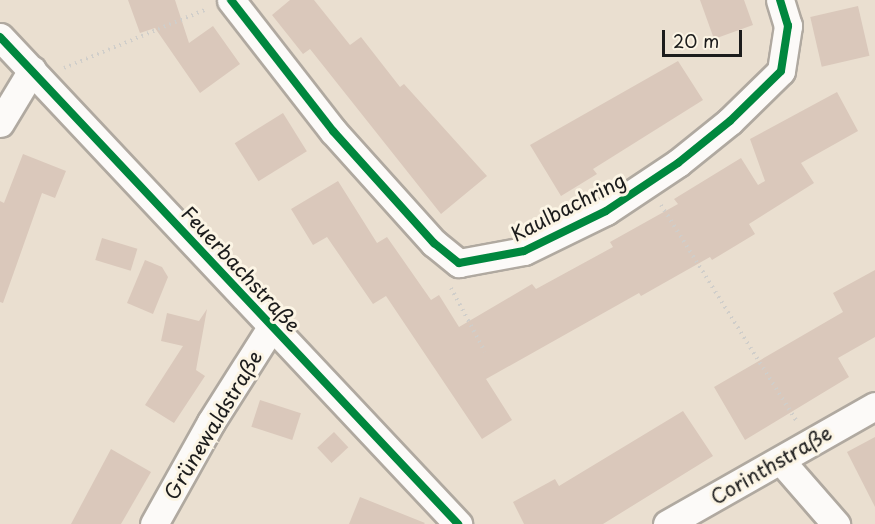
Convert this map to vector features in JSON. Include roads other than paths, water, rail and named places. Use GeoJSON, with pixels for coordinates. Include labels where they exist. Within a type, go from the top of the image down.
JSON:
{"type":"FeatureCollection","features":[{"type":"Feature","properties":{"kind":"street","name":"Kaulbachring"},"geometry":{"type":"LineString","coordinates":[[225,2],[333,131],[434,243],[459,263],[485,261],[524,251],[606,211],[648,184],[730,121],[781,71],[788,26],[780,0]]}},
{"type":"Feature","properties":{"kind":"street","name":"Feuerbachstraße"},"geometry":{"type":"LineString","coordinates":[[0,37],[458,524]]}},
{"type":"Feature","properties":{"kind":"street"},"geometry":{"type":"LineString","coordinates":[[0,123],[35,74]]}},
{"type":"Feature","properties":{"kind":"street","name":"Grünewaldstraße"},"geometry":{"type":"LineString","coordinates":[[154,524],[211,423],[272,326]]}},
{"type":"Feature","properties":{"kind":"street","name":"Corinthstraße"},"geometry":{"type":"LineString","coordinates":[[668,524],[875,406]]}},
{"type":"Feature","properties":{"kind":"street"},"geometry":{"type":"LineString","coordinates":[[781,461],[836,524]]}}]}
